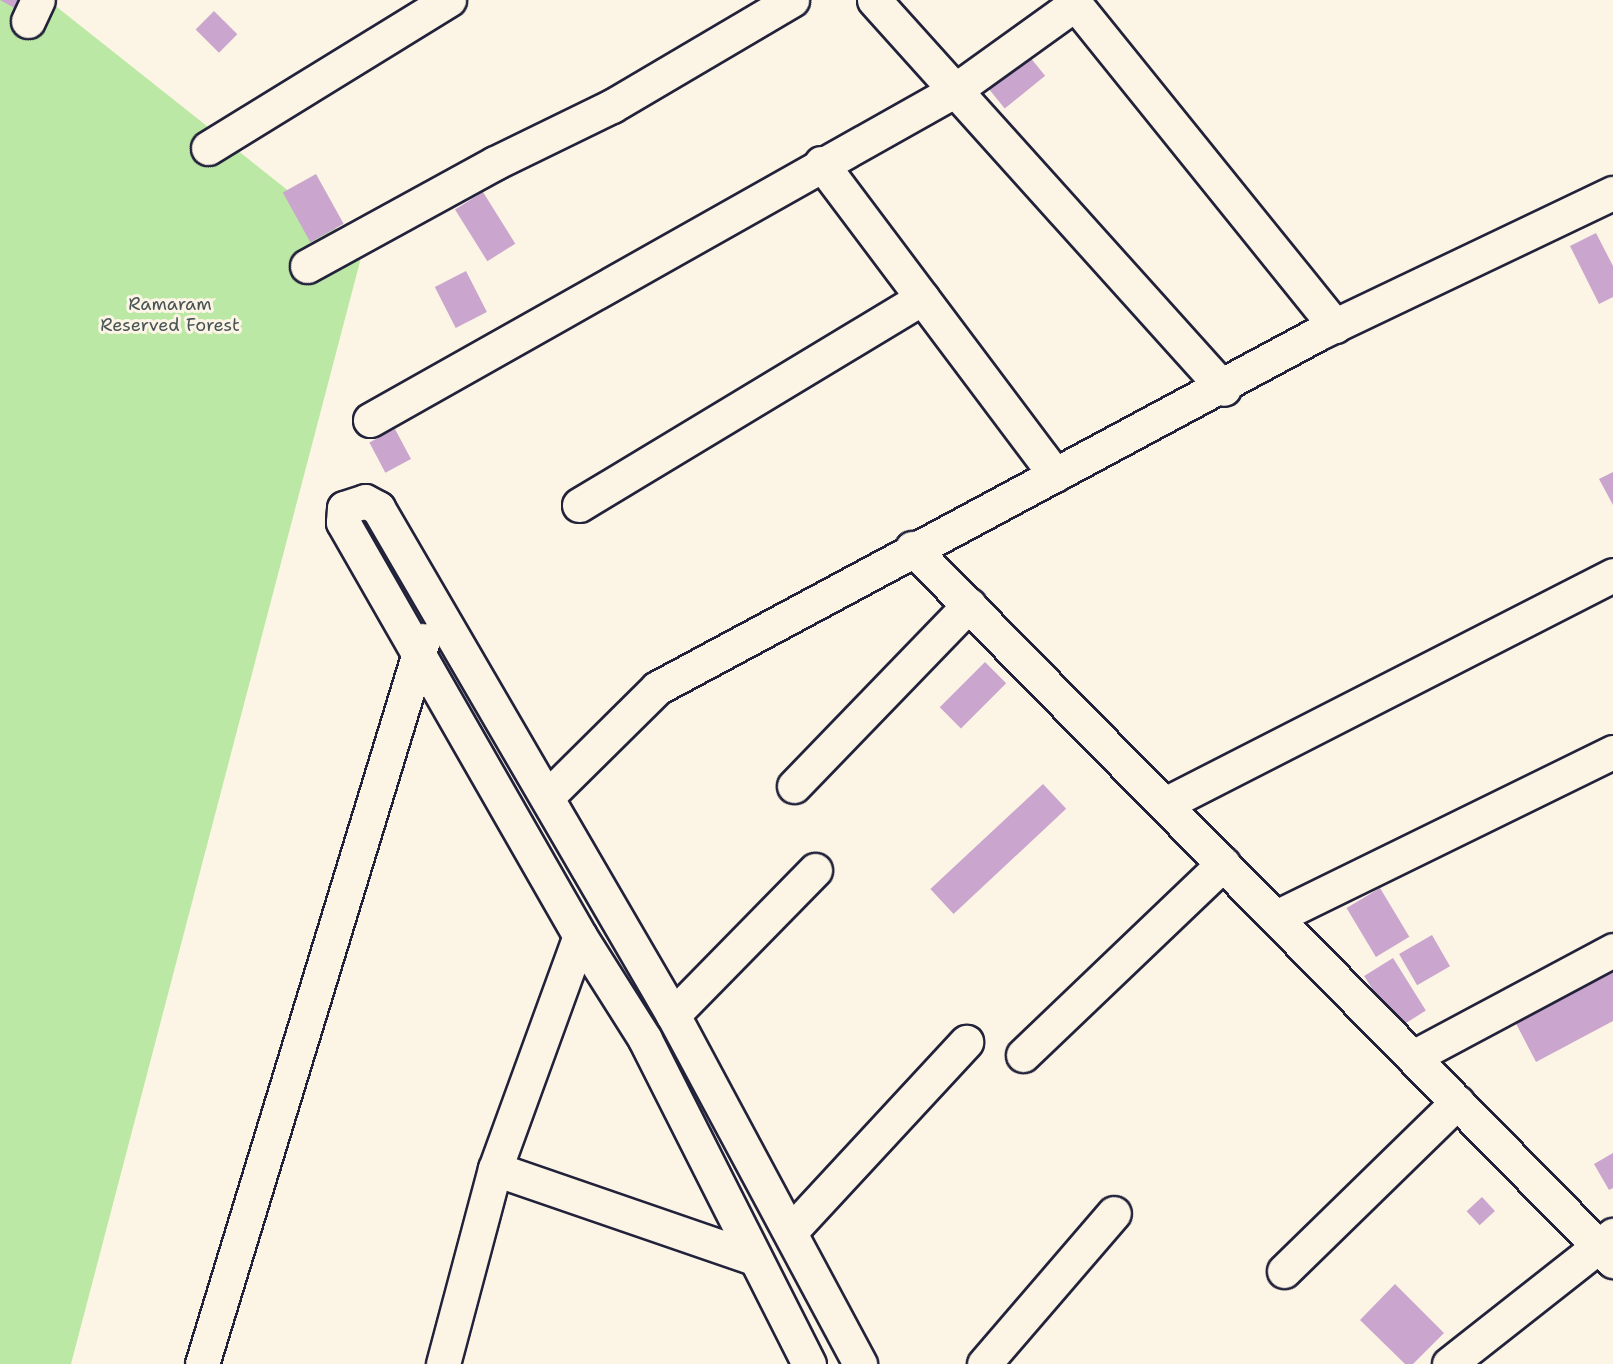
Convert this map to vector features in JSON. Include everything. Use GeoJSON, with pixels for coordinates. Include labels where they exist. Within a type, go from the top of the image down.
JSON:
{"type":"FeatureCollection","features":[{"type":"Feature","properties":{"kind":"street"},"geometry":{"type":"LineString","coordinates":[[208,148],[449,0]]}},
{"type":"Feature","properties":{"kind":"street"},"geometry":{"type":"LineString","coordinates":[[307,266],[495,163],[612,106],[792,0]]}},
{"type":"Feature","properties":{"kind":"street"},"geometry":{"type":"LineString","coordinates":[[874,0],[1224,388]]}},
{"type":"Feature","properties":{"kind":"street"},"geometry":{"type":"LineString","coordinates":[[370,420],[821,163],[954,91],[1074,2],[1335,326]]}},
{"type":"Feature","properties":{"kind":"street"},"geometry":{"type":"LineString","coordinates":[[821,163],[1054,475]]}},
{"type":"Feature","properties":{"kind":"street"},"geometry":{"type":"LineString","coordinates":[[548,795],[657,688],[912,548],[1224,388],[1335,326],[1613,193]]}},
{"type":"Feature","properties":{"kind":"street"},"geometry":{"type":"LineString","coordinates":[[579,505],[922,298]]}},
{"type":"Feature","properties":{"kind":"street"},"geometry":{"type":"LineString","coordinates":[[809,1364],[753,1258],[645,1039],[580,936],[416,651],[343,522],[344,508],[364,501],[378,508],[437,612],[548,795],[673,1015],[791,1231],[860,1364]]}},
{"type":"Feature","properties":{"kind":"street"},"geometry":{"type":"LineString","coordinates":[[912,548],[1457,1102],[1607,1247],[1449,1364]]}},
{"type":"Feature","properties":{"kind":"street"},"geometry":{"type":"LineString","coordinates":[[1165,804],[1613,575]]}},
{"type":"Feature","properties":{"kind":"street"},"geometry":{"type":"LineString","coordinates":[[794,786],[969,605]]}},
{"type":"Feature","properties":{"kind":"street"},"geometry":{"type":"LineString","coordinates":[[202,1364],[416,651],[437,612]]}},
{"type":"Feature","properties":{"kind":"street"},"geometry":{"type":"LineString","coordinates":[[1276,917],[1613,752]]}},
{"type":"Feature","properties":{"kind":"street"},"geometry":{"type":"LineString","coordinates":[[1023,1055],[1223,864]]}},
{"type":"Feature","properties":{"kind":"street"},"geometry":{"type":"LineString","coordinates":[[673,1015],[815,870]]}},
{"type":"Feature","properties":{"kind":"street"},"geometry":{"type":"LineString","coordinates":[[443,1364],[495,1169],[580,936]]}},
{"type":"Feature","properties":{"kind":"street"},"geometry":{"type":"LineString","coordinates":[[1413,1057],[1613,950]]}},
{"type":"Feature","properties":{"kind":"street"},"geometry":{"type":"LineString","coordinates":[[791,1231],[966,1042]]}},
{"type":"Feature","properties":{"kind":"street"},"geometry":{"type":"LineString","coordinates":[[1284,1271],[1457,1102]]}},
{"type":"Feature","properties":{"kind":"street"},"geometry":{"type":"LineString","coordinates":[[495,1169],[753,1258]]}},
{"type":"Feature","properties":{"kind":"street"},"geometry":{"type":"LineString","coordinates":[[984,1364],[1114,1213]]}},
{"type":"Feature","properties":{"kind":"green space","name":"Ramaram Reserved Forest"},"geometry":{"type":"Polygon","coordinates":[[[0,0],[48,0],[363,250],[71,1364],[0,1364],[0,0]]]}},
{"type":"Feature","properties":{"kind":"building"},"geometry":{"type":"Polygon","coordinates":[[[0,0],[25,0],[20,11],[0,0]]]}},
{"type":"Feature","properties":{"kind":"building"},"geometry":{"type":"Polygon","coordinates":[[[214,11],[237,34],[219,53],[196,29],[214,11]]]}},
{"type":"Feature","properties":{"kind":"building"},"geometry":{"type":"Polygon","coordinates":[[[1025,51],[1045,76],[1005,109],[985,84],[1025,51]]]}},
{"type":"Feature","properties":{"kind":"building"},"geometry":{"type":"Polygon","coordinates":[[[316,174],[344,224],[310,242],[283,192],[316,174]]]}},
{"type":"Feature","properties":{"kind":"building"},"geometry":{"type":"Polygon","coordinates":[[[483,192],[515,244],[487,261],[455,209],[483,192]]]}},
{"type":"Feature","properties":{"kind":"building"},"geometry":{"type":"Polygon","coordinates":[[[1596,233],[1613,266],[1613,297],[1599,304],[1570,246],[1596,233]]]}},
{"type":"Feature","properties":{"kind":"building"},"geometry":{"type":"Polygon","coordinates":[[[466,271],[487,312],[456,328],[435,287],[466,271]]]}},
{"type":"Feature","properties":{"kind":"building"},"geometry":{"type":"Polygon","coordinates":[[[395,429],[411,459],[385,473],[369,443],[395,429]]]}},
{"type":"Feature","properties":{"kind":"building"},"geometry":{"type":"Polygon","coordinates":[[[1613,472],[1613,505],[1599,479],[1613,472]]]}},
{"type":"Feature","properties":{"kind":"building"},"geometry":{"type":"Polygon","coordinates":[[[985,662],[1006,683],[961,728],[940,707],[985,662]]]}},
{"type":"Feature","properties":{"kind":"building"},"geometry":{"type":"Polygon","coordinates":[[[1043,784],[1066,809],[954,914],[930,889],[1043,784]]]}},
{"type":"Feature","properties":{"kind":"building"},"geometry":{"type":"Polygon","coordinates":[[[1380,888],[1409,937],[1376,957],[1347,908],[1380,888]]]}},
{"type":"Feature","properties":{"kind":"building"},"geometry":{"type":"Polygon","coordinates":[[[1432,935],[1450,966],[1417,985],[1399,954],[1432,935]]]}},
{"type":"Feature","properties":{"kind":"building"},"geometry":{"type":"Polygon","coordinates":[[[1393,958],[1426,1011],[1397,1029],[1364,976],[1393,958]]]}},
{"type":"Feature","properties":{"kind":"building"},"geometry":{"type":"Polygon","coordinates":[[[1613,959],[1613,1021],[1536,1062],[1511,1014],[1613,959]]]}},
{"type":"Feature","properties":{"kind":"building"},"geometry":{"type":"Polygon","coordinates":[[[1613,1153],[1613,1188],[1609,1190],[1594,1164],[1613,1153]]]}},
{"type":"Feature","properties":{"kind":"building"},"geometry":{"type":"Polygon","coordinates":[[[1482,1197],[1495,1211],[1480,1225],[1467,1211],[1482,1197]]]}},
{"type":"Feature","properties":{"kind":"building"},"geometry":{"type":"Polygon","coordinates":[[[1395,1284],[1444,1333],[1413,1364],[1405,1364],[1360,1320],[1395,1284]]]}}]}
